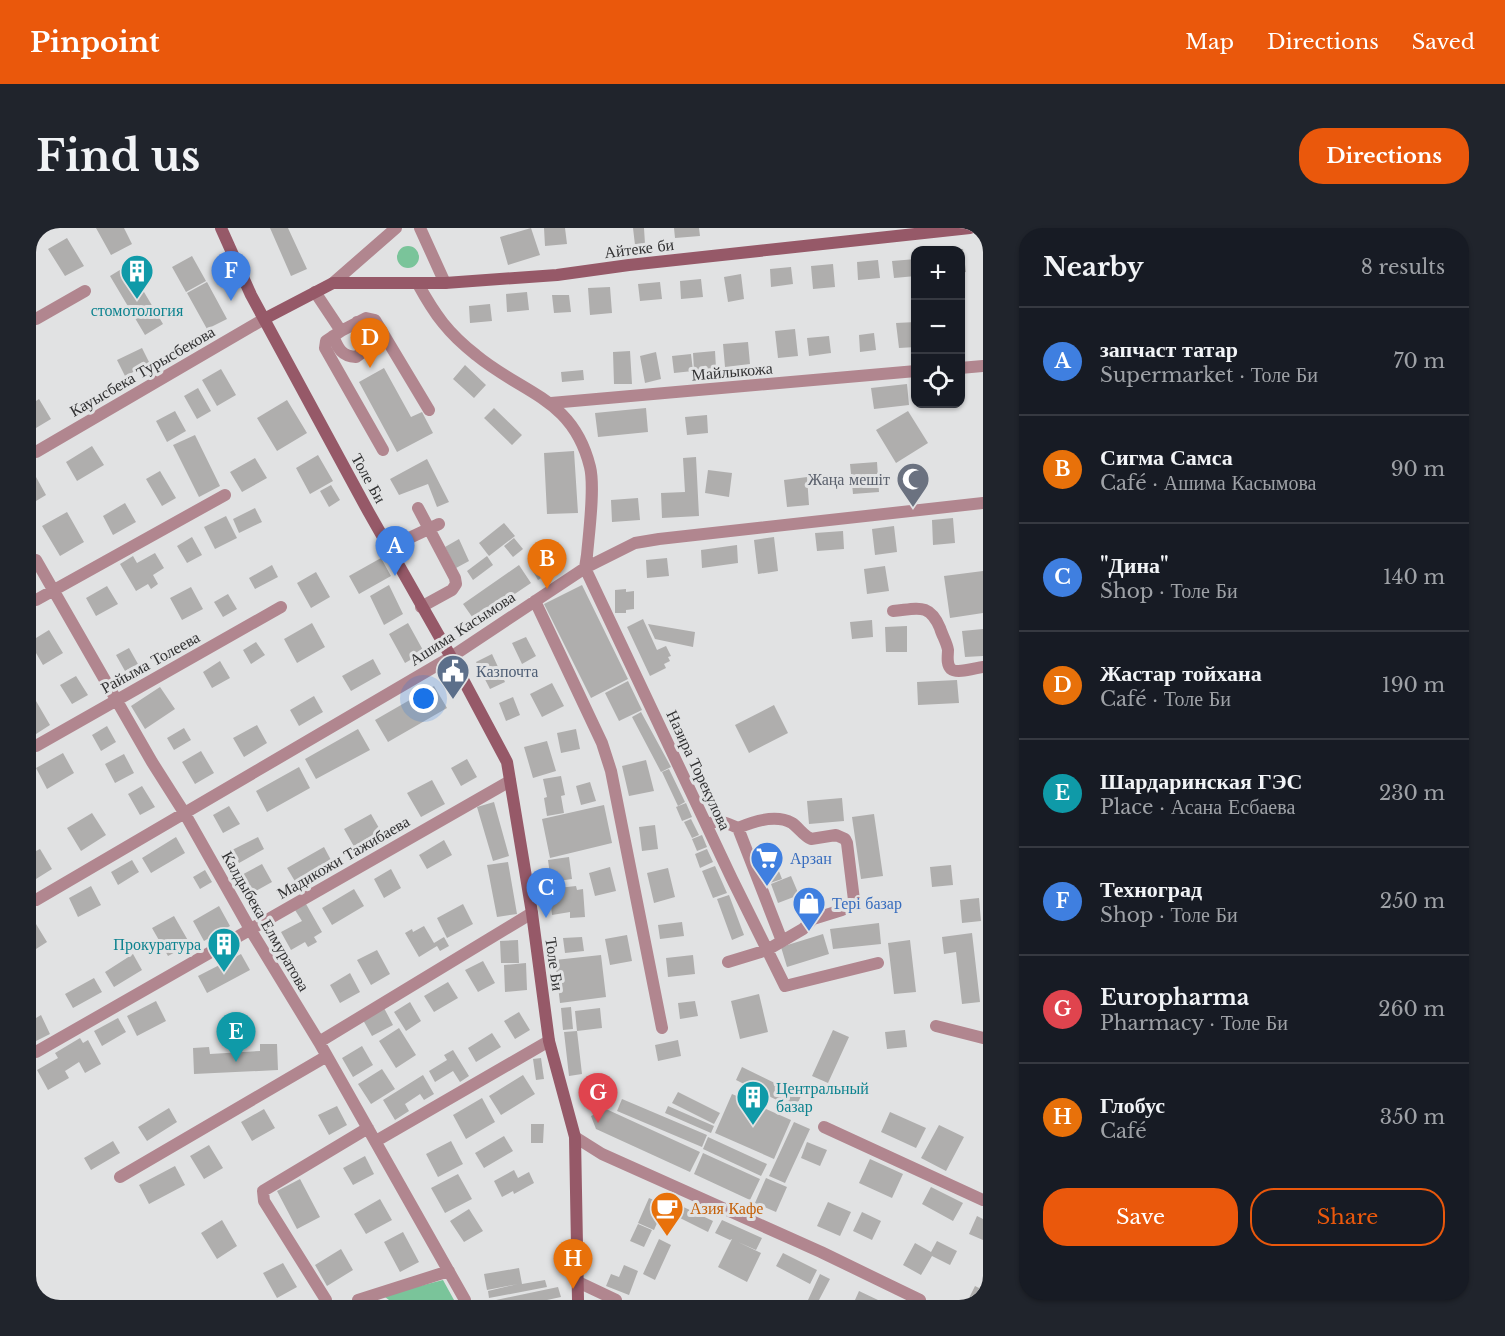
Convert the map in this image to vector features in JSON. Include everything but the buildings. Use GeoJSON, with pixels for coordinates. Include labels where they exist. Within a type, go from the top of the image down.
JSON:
{"type":"FeatureCollection","features":[{"type":"Feature","properties":{"kind":"street","name":"Толе Би"},"geometry":{"type":"LineString","coordinates":[[221,228],[267,324],[388,549],[451,657],[507,762],[532,913],[549,1041],[575,1137],[578,1300]]}},
{"type":"Feature","properties":{"kind":"street"},"geometry":{"type":"LineString","coordinates":[[267,324],[315,292],[333,283],[396,228]]}},
{"type":"Feature","properties":{"kind":"street"},"geometry":{"type":"LineString","coordinates":[[420,228],[445,283]]}},
{"type":"Feature","properties":{"kind":"street","name":"Айтеке би"},"geometry":{"type":"LineString","coordinates":[[333,283],[418,284],[557,275],[970,228]]}},
{"type":"Feature","properties":{"kind":"street"},"geometry":{"type":"LineString","coordinates":[[418,284],[436,316],[476,355],[499,372],[551,403],[572,424],[590,468],[585,567]]}},
{"type":"Feature","properties":{"kind":"street"},"geometry":{"type":"LineString","coordinates":[[36,319],[85,291]]}},
{"type":"Feature","properties":{"kind":"street"},"geometry":{"type":"LineString","coordinates":[[315,292],[337,333],[342,354],[356,357],[362,354],[367,342],[357,322]]}},
{"type":"Feature","properties":{"kind":"street"},"geometry":{"type":"LineString","coordinates":[[383,450],[325,348],[326,340],[357,322],[370,318],[375,320],[429,410]]}},
{"type":"Feature","properties":{"kind":"street","name":"Кауысбека Турысбекова"},"geometry":{"type":"LineString","coordinates":[[36,452],[267,324]]}},
{"type":"Feature","properties":{"kind":"street"},"geometry":{"type":"LineString","coordinates":[[965,368],[983,366]]}},
{"type":"Feature","properties":{"kind":"street","name":"Майлыкожа"},"geometry":{"type":"LineString","coordinates":[[551,403],[911,371]]}},
{"type":"Feature","properties":{"kind":"street"},"geometry":{"type":"LineString","coordinates":[[36,600],[225,495]]}},
{"type":"Feature","properties":{"kind":"street","name":"Ашима Касымова"},"geometry":{"type":"LineString","coordinates":[[36,900],[451,657],[585,567],[635,543],[659,538],[983,503]]}},
{"type":"Feature","properties":{"kind":"street"},"geometry":{"type":"LineString","coordinates":[[418,508],[434,527],[456,584],[452,590],[421,607]]}},
{"type":"Feature","properties":{"kind":"street"},"geometry":{"type":"LineString","coordinates":[[388,549],[434,527]]}},
{"type":"Feature","properties":{"kind":"street","name":"Калдыбека Елмуратова"},"geometry":{"type":"LineString","coordinates":[[36,560],[250,929],[319,1042],[465,1300]]}},
{"type":"Feature","properties":{"kind":"street","name":"Назира Торекулова"},"geometry":{"type":"LineString","coordinates":[[585,567],[785,986],[878,963]]}},
{"type":"Feature","properties":{"kind":"street"},"geometry":{"type":"LineString","coordinates":[[535,601],[602,743],[611,771],[662,1028]]}},
{"type":"Feature","properties":{"kind":"street","name":"Райыма Толеева"},"geometry":{"type":"LineString","coordinates":[[36,746],[281,607]]}},
{"type":"Feature","properties":{"kind":"street"},"geometry":{"type":"LineString","coordinates":[[893,611],[922,609],[930,611],[936,619],[948,649],[948,666],[956,671],[983,668]]}},
{"type":"Feature","properties":{"kind":"street","name":"Мадикожи Тажибаева"},"geometry":{"type":"LineString","coordinates":[[36,1052],[510,782]]}},
{"type":"Feature","properties":{"kind":"street"},"geometry":{"type":"LineString","coordinates":[[728,962],[767,950],[803,929],[813,919],[850,907],[854,900],[845,839],[836,835],[811,839],[791,823],[776,818],[751,822],[738,828]]}},
{"type":"Feature","properties":{"kind":"street"},"geometry":{"type":"LineString","coordinates":[[707,824],[716,820],[738,828],[782,941]]}},
{"type":"Feature","properties":{"kind":"street"},"geometry":{"type":"LineString","coordinates":[[319,1042],[532,913]]}},
{"type":"Feature","properties":{"kind":"street"},"geometry":{"type":"LineString","coordinates":[[936,1026],[983,1038]]}},
{"type":"Feature","properties":{"kind":"street"},"geometry":{"type":"LineString","coordinates":[[376,1141],[549,1041]]}},
{"type":"Feature","properties":{"kind":"street"},"geometry":{"type":"LineString","coordinates":[[120,1177],[327,1056]]}},
{"type":"Feature","properties":{"kind":"street"},"geometry":{"type":"LineString","coordinates":[[824,1127],[983,1200]]}},
{"type":"Feature","properties":{"kind":"street"},"geometry":{"type":"LineString","coordinates":[[326,1300],[264,1201],[263,1191],[368,1128]]}},
{"type":"Feature","properties":{"kind":"street"},"geometry":{"type":"LineString","coordinates":[[575,1137],[602,1154],[821,1252],[920,1300]]}},
{"type":"Feature","properties":{"kind":"street"},"geometry":{"type":"LineString","coordinates":[[358,1300],[449,1271]]}},
{"type":"Feature","properties":{"kind":"street"},"geometry":{"type":"LineString","coordinates":[[578,1282],[616,1300]]}},
{"type":"Feature","properties":{"kind":"green space"},"geometry":{"type":"Polygon","coordinates":[[[408,246],[416,249],[419,257],[416,265],[408,268],[400,265],[397,257],[400,249],[408,246]]]}},
{"type":"Feature","properties":{"kind":"green space"},"geometry":{"type":"Polygon","coordinates":[[[443,1280],[454,1300],[389,1300],[385,1297],[404,1290],[443,1280]]]}},
{"type":"Feature","properties":{"kind":"place","name":"стомотология"},"geometry":{"type":"Point","coordinates":[137,300]}},
{"type":"Feature","properties":{"kind":"place","name":"Техноград"},"geometry":{"type":"Point","coordinates":[231,301]}},
{"type":"Feature","properties":{"kind":"place","name":"Жастар тойхана"},"geometry":{"type":"Point","coordinates":[370,368]}},
{"type":"Feature","properties":{"kind":"place","name":"Жаңа мешіт"},"geometry":{"type":"Point","coordinates":[913,508]}},
{"type":"Feature","properties":{"kind":"place","name":"запчаст татар"},"geometry":{"type":"Point","coordinates":[395,576]}},
{"type":"Feature","properties":{"kind":"place","name":"Сигма Самса"},"geometry":{"type":"Point","coordinates":[547,589]}},
{"type":"Feature","properties":{"kind":"place","name":"Казпочта"},"geometry":{"type":"Point","coordinates":[453,700]}},
{"type":"Feature","properties":{"kind":"place","name":"Арзан"},"geometry":{"type":"Point","coordinates":[767,887]}},
{"type":"Feature","properties":{"kind":"place","name":"\"Дина\""},"geometry":{"type":"Point","coordinates":[546,918]}},
{"type":"Feature","properties":{"kind":"place","name":"Тері базар"},"geometry":{"type":"Point","coordinates":[809,932]}},
{"type":"Feature","properties":{"kind":"place","name":"Прокуратура"},"geometry":{"type":"Point","coordinates":[224,973]}},
{"type":"Feature","properties":{"kind":"place","name":"Шардаринская ГЭС"},"geometry":{"type":"Point","coordinates":[236,1062]}},
{"type":"Feature","properties":{"kind":"place","name":"Europharma"},"geometry":{"type":"Point","coordinates":[598,1123]}},
{"type":"Feature","properties":{"kind":"place","name":"Центральный базар"},"geometry":{"type":"Point","coordinates":[753,1126]}},
{"type":"Feature","properties":{"kind":"place","name":"Азия Кафе"},"geometry":{"type":"Point","coordinates":[667,1237]}},
{"type":"Feature","properties":{"kind":"place","name":"Глобус"},"geometry":{"type":"Point","coordinates":[573,1289]}}]}
